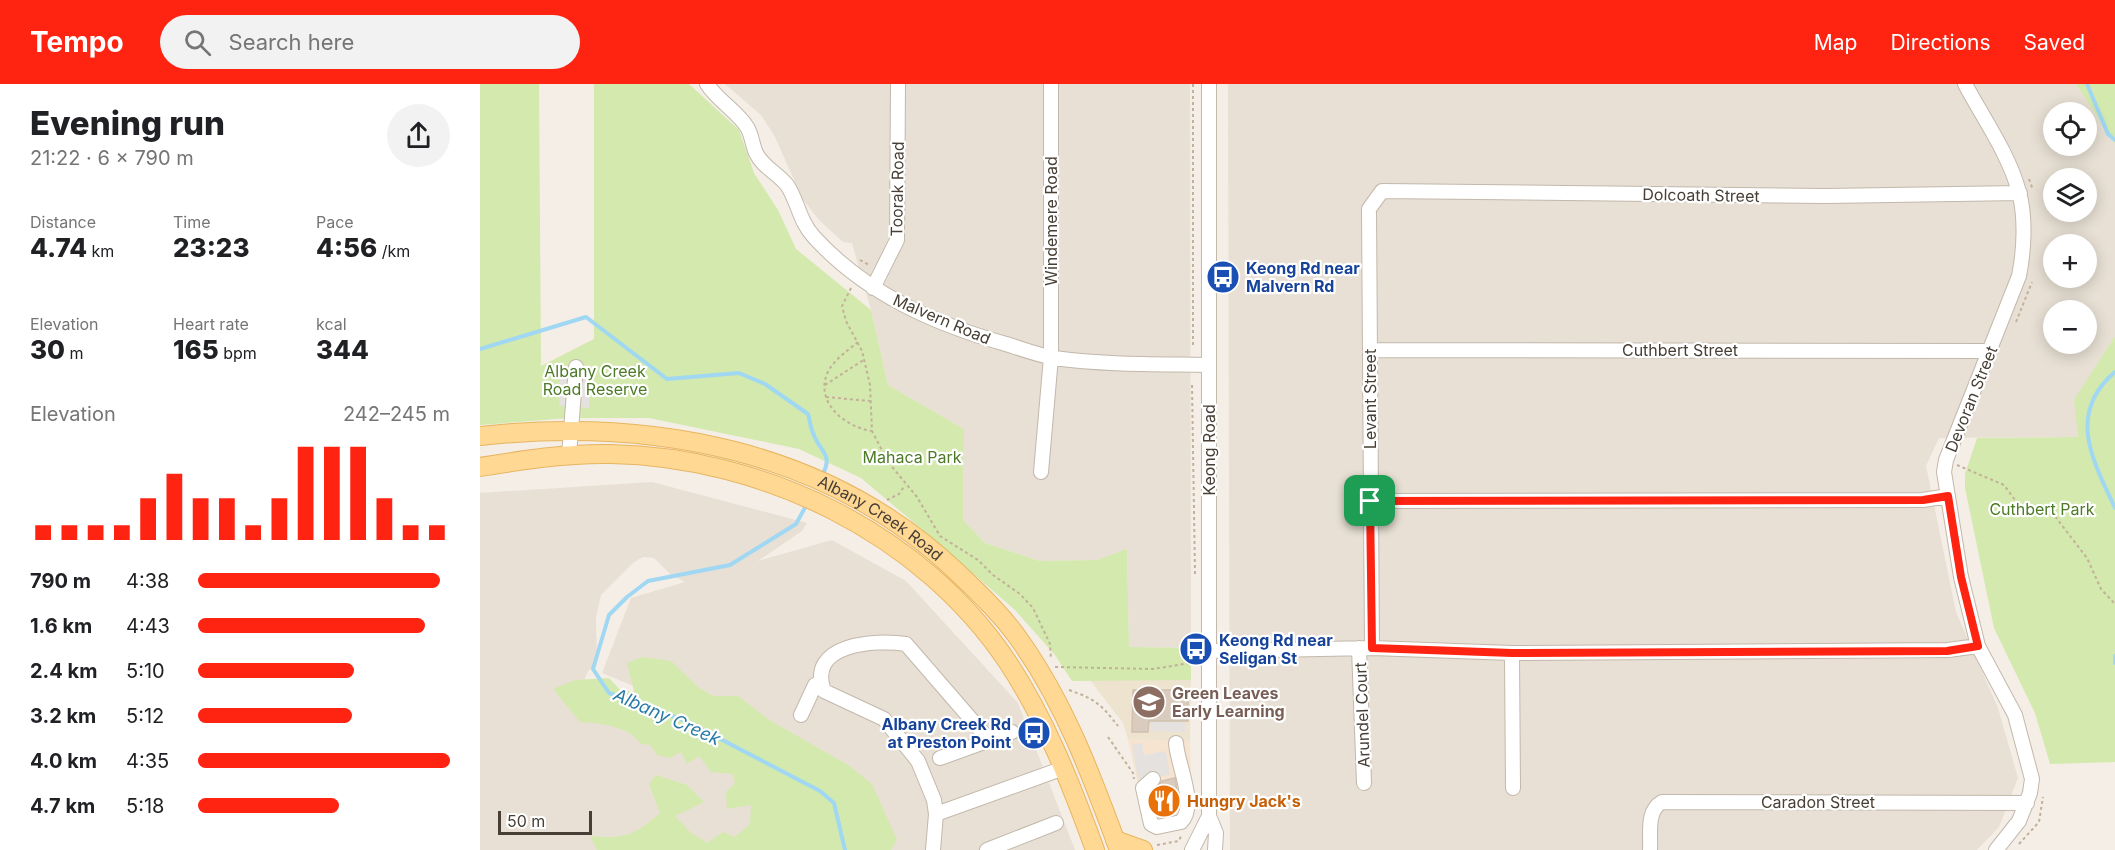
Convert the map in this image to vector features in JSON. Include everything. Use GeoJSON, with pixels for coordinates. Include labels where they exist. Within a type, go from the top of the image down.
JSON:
{"type":"FeatureCollection","features":[{"type":"Feature","properties":{"kind":"main road","name":"Albany Creek Road"},"geometry":{"type":"LineString","coordinates":[[480,436],[571,430],[639,434],[698,441],[745,452],[805,473],[844,491],[915,535],[946,561],[1020,641],[1062,710],[1086,760],[1117,845]]}},
{"type":"Feature","properties":{"kind":"main road","name":"Albany Creek Road"},"geometry":{"type":"LineString","coordinates":[[480,467],[568,455],[611,454],[690,463],[735,472],[800,494],[835,511],[884,541],[937,584],[984,633],[1007,662],[1064,768],[1095,850]]}},
{"type":"Feature","properties":{"kind":"main road"},"geometry":{"type":"LineString","coordinates":[[984,633],[1000,617]]}},
{"type":"Feature","properties":{"kind":"main road"},"geometry":{"type":"LineString","coordinates":[[1117,845],[1148,847]]}},
{"type":"Feature","properties":{"kind":"street","name":"Malvern Road"},"geometry":{"type":"LineString","coordinates":[[708,84],[714,95],[741,117],[750,130],[760,160],[788,187],[800,218],[814,237],[858,278],[873,288],[915,311],[969,334],[1051,357],[1126,365],[1208,365]]}},
{"type":"Feature","properties":{"kind":"street","name":"Toorak Road"},"geometry":{"type":"LineString","coordinates":[[873,288],[897,240],[898,84]]}},
{"type":"Feature","properties":{"kind":"street","name":"Windemere Road"},"geometry":{"type":"LineString","coordinates":[[1041,472],[1051,357],[1050,84]]}},
{"type":"Feature","properties":{"kind":"street","name":"Keong Road"},"geometry":{"type":"LineString","coordinates":[[1209,84],[1209,816],[1216,833],[1214,847]]}},
{"type":"Feature","properties":{"kind":"street","name":"Devoran Street"},"geometry":{"type":"LineString","coordinates":[[1965,84],[2027,195],[2024,252],[2019,276],[1946,460],[1944,480],[1961,577],[1978,646],[2015,715],[2032,779],[2027,803],[2019,821],[1996,850]]}},
{"type":"Feature","properties":{"kind":"street","name":"Dolcoath Street"},"geometry":{"type":"LineString","coordinates":[[1382,191],[1826,196],[2027,195]]}},
{"type":"Feature","properties":{"kind":"street","name":"Levant Street"},"geometry":{"type":"LineString","coordinates":[[1365,648],[1370,501],[1369,209],[1382,191]]}},
{"type":"Feature","properties":{"kind":"street","name":"Cuthbert Street"},"geometry":{"type":"LineString","coordinates":[[1370,350],[1990,351]]}},
{"type":"Feature","properties":{"kind":"street"},"geometry":{"type":"LineString","coordinates":[[568,455],[576,367]]}},
{"type":"Feature","properties":{"kind":"street"},"geometry":{"type":"LineString","coordinates":[[1370,501],[1923,500],[1948,496]]}},
{"type":"Feature","properties":{"kind":"street"},"geometry":{"type":"LineString","coordinates":[[933,850],[936,814],[934,800],[918,761],[884,719],[824,691],[820,674],[827,659],[838,651],[860,644],[906,644],[989,740]]}},
{"type":"Feature","properties":{"kind":"street"},"geometry":{"type":"LineString","coordinates":[[1209,651],[1365,648],[1512,653],[1947,651],[1978,646]]}},
{"type":"Feature","properties":{"kind":"street","name":"Arundel Court"},"geometry":{"type":"LineString","coordinates":[[1364,783],[1365,648]]}},
{"type":"Feature","properties":{"kind":"street"},"geometry":{"type":"LineString","coordinates":[[1512,653],[1513,788]]}},
{"type":"Feature","properties":{"kind":"street"},"geometry":{"type":"LineString","coordinates":[[801,715],[815,685],[821,682]]}},
{"type":"Feature","properties":{"kind":"street"},"geometry":{"type":"LineString","coordinates":[[940,758],[1012,732]]}},
{"type":"Feature","properties":{"kind":"street"},"geometry":{"type":"LineString","coordinates":[[1153,779],[1143,788],[1151,824],[1157,827],[1181,822],[1186,811],[1186,781],[1178,764],[1176,743]]}},
{"type":"Feature","properties":{"kind":"street"},"geometry":{"type":"LineString","coordinates":[[936,814],[1064,768]]}},
{"type":"Feature","properties":{"kind":"street","name":"Caradon Street"},"geometry":{"type":"LineString","coordinates":[[1650,850],[1651,814],[1654,806],[1662,802],[2027,803]]}},
{"type":"Feature","properties":{"kind":"street","name":"Keong Road"},"geometry":{"type":"LineString","coordinates":[[1192,850],[1209,816]]}},
{"type":"Feature","properties":{"kind":"street"},"geometry":{"type":"LineString","coordinates":[[987,850],[1023,844],[1056,823]]}},
{"type":"Feature","properties":{"kind":"path"},"geometry":{"type":"LineString","coordinates":[[1193,84],[1193,345]]}},
{"type":"Feature","properties":{"kind":"path"},"geometry":{"type":"LineString","coordinates":[[2027,195],[2033,186],[2028,176]]}},
{"type":"Feature","properties":{"kind":"path"},"geometry":{"type":"LineString","coordinates":[[2016,322],[2032,281]]}},
{"type":"Feature","properties":{"kind":"path"},"geometry":{"type":"LineString","coordinates":[[849,290],[842,306],[846,321],[865,359],[872,431],[888,462],[917,497],[940,536],[978,560],[1034,608],[1050,644],[1053,673]]}},
{"type":"Feature","properties":{"kind":"path"},"geometry":{"type":"LineString","coordinates":[[858,342],[829,370],[825,385],[826,397],[831,409],[843,420],[856,428],[872,431]]}},
{"type":"Feature","properties":{"kind":"path"},"geometry":{"type":"LineString","coordinates":[[825,385],[865,359]]}},
{"type":"Feature","properties":{"kind":"path"},"geometry":{"type":"LineString","coordinates":[[1192,385],[1195,582]]}},
{"type":"Feature","properties":{"kind":"path"},"geometry":{"type":"LineString","coordinates":[[826,397],[870,400]]}},
{"type":"Feature","properties":{"kind":"path"},"geometry":{"type":"LineString","coordinates":[[1955,464],[2004,485],[2015,500],[2027,508],[2054,515],[2087,558],[2101,589],[2115,604]]}},
{"type":"Feature","properties":{"kind":"path"},"geometry":{"type":"LineString","coordinates":[[885,500],[892,499],[905,485]]}},
{"type":"Feature","properties":{"kind":"path"},"geometry":{"type":"LineString","coordinates":[[1051,667],[1153,669],[1196,662]]}},
{"type":"Feature","properties":{"kind":"path"},"geometry":{"type":"LineString","coordinates":[[1065,687],[1101,703],[1118,726]]}},
{"type":"Feature","properties":{"kind":"path"},"geometry":{"type":"LineString","coordinates":[[1108,737],[1133,772],[1135,784]]}},
{"type":"Feature","properties":{"kind":"path"},"geometry":{"type":"LineString","coordinates":[[2013,850],[2039,822],[2043,791]]}},
{"type":"Feature","properties":{"kind":"path"},"geometry":{"type":"LineString","coordinates":[[1148,847],[1179,841],[1181,832]]}},
{"type":"Feature","properties":{"kind":"shaded area"},"geometry":{"type":"Polygon","coordinates":[[[725,84],[1190,84],[1191,648],[1129,647],[1127,549],[1097,560],[1040,561],[985,543],[963,520],[964,429],[888,385],[871,310],[852,243],[843,242],[819,220],[802,198],[775,137],[761,115],[725,84]]]}},
{"type":"Feature","properties":{"kind":"shaded area"},"geometry":{"type":"Polygon","coordinates":[[[1228,84],[2076,84],[2088,102],[2043,102],[2043,156],[2097,156],[2097,116],[2115,144],[2115,336],[2075,400],[2078,437],[1939,438],[1926,466],[1956,612],[1998,708],[2018,778],[1999,827],[1977,850],[1230,850],[1228,84]]]}},
{"type":"Feature","properties":{"kind":"shaded area"},"geometry":{"type":"Polygon","coordinates":[[[560,366],[591,368],[589,408],[559,406],[560,366]]]}},
{"type":"Feature","properties":{"kind":"shaded area"},"geometry":{"type":"Polygon","coordinates":[[[652,482],[807,523],[802,531],[758,561],[832,540],[906,581],[1018,703],[1075,850],[885,850],[866,782],[602,673],[631,598],[685,582],[670,574],[654,558],[643,557],[634,562],[601,595],[596,617],[597,664],[588,671],[584,681],[649,713],[864,850],[480,850],[480,493],[652,482]]]}},
{"type":"Feature","properties":{"kind":"shaded area","name":"Green Leaves Early Learning"},"geometry":{"type":"Polygon","coordinates":[[[1090,680],[1191,680],[1190,741],[1128,739],[1123,723],[1090,680]]]}},
{"type":"Feature","properties":{"kind":"shaded area"},"geometry":{"type":"Polygon","coordinates":[[[1150,721],[1185,722],[1185,732],[1150,731],[1150,721]]]}},
{"type":"Feature","properties":{"kind":"shaded area"},"geometry":{"type":"Polygon","coordinates":[[[1128,739],[1190,741],[1192,819],[1184,828],[1155,832],[1148,829],[1128,739]]]}},
{"type":"Feature","properties":{"kind":"shaded area"},"geometry":{"type":"Polygon","coordinates":[[[1142,743],[1144,755],[1166,751],[1170,775],[1138,779],[1132,745],[1142,743]]]}},
{"type":"Feature","properties":{"kind":"green space"},"geometry":{"type":"Polygon","coordinates":[[[480,84],[539,84],[541,366],[594,339],[594,84],[689,84],[739,130],[754,173],[778,210],[796,249],[871,310],[888,385],[964,429],[963,520],[985,543],[1040,561],[1097,560],[1127,549],[1129,647],[1191,648],[1191,680],[1072,681],[1055,655],[1015,610],[938,543],[861,478],[799,449],[649,418],[569,418],[480,425],[480,84]]]}},
{"type":"Feature","properties":{"kind":"green space"},"geometry":{"type":"Polygon","coordinates":[[[2076,84],[2115,84],[2115,144],[2097,116],[2097,102],[2088,102],[2076,84]]]}},
{"type":"Feature","properties":{"kind":"green space","name":"Cuthbert Park"},"geometry":{"type":"Polygon","coordinates":[[[2115,336],[2115,762],[2050,764],[2035,713],[1994,628],[1965,488],[1965,474],[1977,438],[2078,437],[2074,400],[2115,336]]]}},
{"type":"Feature","properties":{"kind":"green space"},"geometry":{"type":"Polygon","coordinates":[[[642,657],[671,661],[698,687],[713,696],[738,696],[771,721],[848,765],[872,784],[897,840],[891,850],[597,850],[590,836],[612,837],[628,834],[643,827],[660,813],[649,784],[656,775],[687,785],[704,802],[675,816],[690,832],[707,843],[723,832],[735,837],[750,824],[751,805],[727,809],[726,792],[735,783],[733,774],[711,772],[699,756],[687,764],[681,752],[670,758],[657,755],[650,745],[641,744],[622,729],[580,722],[553,689],[575,680],[609,678],[621,691],[634,691],[627,663],[642,657]]]}},
{"type":"Feature","properties":{"kind":"building"},"geometry":{"type":"Polygon","coordinates":[[[1133,690],[1188,690],[1188,721],[1149,721],[1148,732],[1132,732],[1133,690]]]}},
{"type":"Feature","properties":{"kind":"building"},"geometry":{"type":"Polygon","coordinates":[[[1175,778],[1178,796],[1177,811],[1159,817],[1153,791],[1162,781],[1175,778]]]}},
{"type":"Feature","properties":{"kind":"waterway"},"geometry":{"type":"LineString","coordinates":[[2087,84],[2108,134],[2115,140]]}},
{"type":"Feature","properties":{"kind":"waterway","name":"Albany Creek"},"geometry":{"type":"LineString","coordinates":[[480,349],[586,317],[667,379],[739,373],[765,384],[808,414],[812,431],[825,453],[827,462],[822,476]]}},
{"type":"Feature","properties":{"kind":"waterway"},"geometry":{"type":"LineString","coordinates":[[2115,372],[2100,388],[2091,404],[2088,421],[2088,438],[2092,455],[2115,508]]}},
{"type":"Feature","properties":{"kind":"waterway","name":"Albany Creek"},"geometry":{"type":"LineString","coordinates":[[807,504],[796,524],[730,565],[648,581],[627,597],[609,615],[593,669],[609,693],[686,721],[820,791],[834,803],[845,850]]}},
{"type":"Feature","properties":{"kind":"waterway"},"geometry":{"type":"LineString","coordinates":[[2115,656],[2115,663]]}},
{"type":"Feature","properties":{"kind":"place","name":"Keong Rd near Malvern Rd"},"geometry":{"type":"Point","coordinates":[1223,277]}},
{"type":"Feature","properties":{"kind":"place","name":"Keong Rd near Seligan St"},"geometry":{"type":"Point","coordinates":[1196,649]}},
{"type":"Feature","properties":{"kind":"place","name":"Green Leaves Early Learning"},"geometry":{"type":"Point","coordinates":[1149,702]}},
{"type":"Feature","properties":{"kind":"place","name":"Albany Creek Rd at Preston Point"},"geometry":{"type":"Point","coordinates":[1034,733]}},
{"type":"Feature","properties":{"kind":"place","name":"Hungry Jack's"},"geometry":{"type":"Point","coordinates":[1164,801]}},
{"type":"Feature","properties":{"kind":"route"},"geometry":{"type":"LineString","coordinates":[[1948,496],[1961,577],[1978,646],[1947,651],[1512,653],[1372,648],[1370,501],[1923,500],[1948,496]]}},
{"type":"Feature","properties":{"kind":"park label","name":"Albany Creek Road Reserve"},"geometry":{"type":"Point","coordinates":[595,380]}},
{"type":"Feature","properties":{"kind":"park label","name":"Mahaca Park"},"geometry":{"type":"Point","coordinates":[912,457]}}]}
